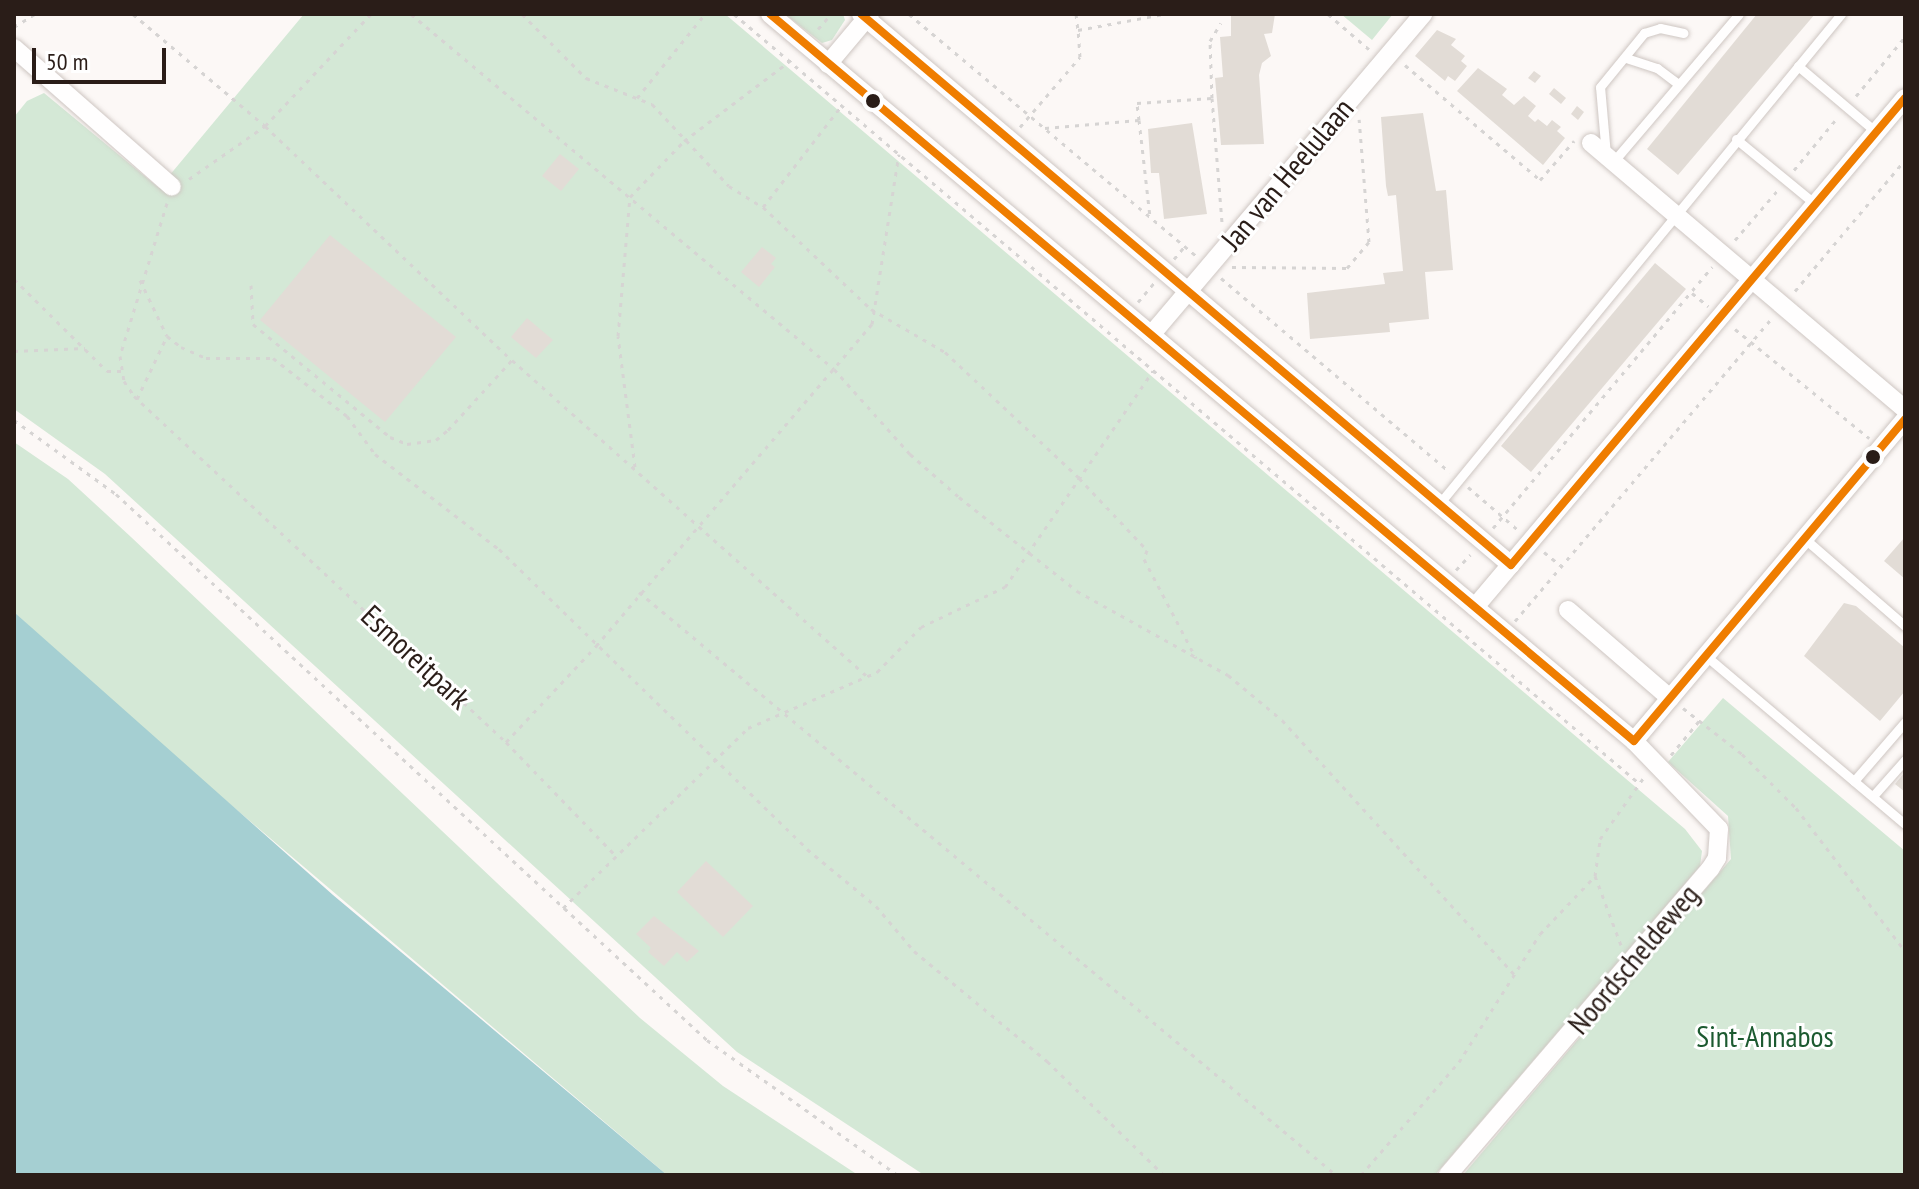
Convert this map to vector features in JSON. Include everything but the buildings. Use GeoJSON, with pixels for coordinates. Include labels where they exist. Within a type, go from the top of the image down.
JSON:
{"type":"FeatureCollection","features":[{"type":"Feature","properties":{"kind":"street","name":"Noordscheldeweg"},"geometry":{"type":"LineString","coordinates":[[770,14],[1634,741],[1653,766],[1712,817],[1721,841],[1710,869],[1448,1175]]}},
{"type":"Feature","properties":{"kind":"street","name":"Jan van Heelulaan"},"geometry":{"type":"LineString","coordinates":[[1151,335],[1356,92],[1381,52],[1423,14]]}},
{"type":"Feature","properties":{"kind":"street"},"geometry":{"type":"LineString","coordinates":[[828,64],[866,15],[1511,565]]}},
{"type":"Feature","properties":{"kind":"street"},"geometry":{"type":"LineString","coordinates":[[14,48],[172,187]]}},
{"type":"Feature","properties":{"kind":"street"},"geometry":{"type":"LineString","coordinates":[[1475,607],[1905,98]]}},
{"type":"Feature","properties":{"kind":"street"},"geometry":{"type":"LineString","coordinates":[[1603,154],[1905,409]]}},
{"type":"Feature","properties":{"kind":"street"},"geometry":{"type":"LineString","coordinates":[[1634,741],[1905,419]]}},
{"type":"Feature","properties":{"kind":"street"},"geometry":{"type":"LineString","coordinates":[[1568,610],[1670,698]]}},
{"type":"Feature","properties":{"kind":"lane"},"geometry":{"type":"LineString","coordinates":[[1603,154],[1678,84],[1739,14]]}},
{"type":"Feature","properties":{"kind":"lane"},"geometry":{"type":"LineString","coordinates":[[1439,504],[1669,226],[1673,213],[1841,14]]}},
{"type":"Feature","properties":{"kind":"lane"},"geometry":{"type":"LineString","coordinates":[[1603,154],[1600,87],[1644,33],[1660,28],[1683,33]]}},
{"type":"Feature","properties":{"kind":"lane"},"geometry":{"type":"LineString","coordinates":[[1626,58],[1657,68],[1678,84]]}},
{"type":"Feature","properties":{"kind":"lane"},"geometry":{"type":"LineString","coordinates":[[1798,66],[1876,132]]}},
{"type":"Feature","properties":{"kind":"lane"},"geometry":{"type":"LineString","coordinates":[[1736,139],[1815,204]]}},
{"type":"Feature","properties":{"kind":"lane"},"geometry":{"type":"LineString","coordinates":[[1805,539],[1905,626]]}},
{"type":"Feature","properties":{"kind":"lane"},"geometry":{"type":"LineString","coordinates":[[1706,656],[1905,824]]}},
{"type":"Feature","properties":{"kind":"lane"},"geometry":{"type":"LineString","coordinates":[[1854,781],[1905,722]]}},
{"type":"Feature","properties":{"kind":"lane"},"geometry":{"type":"LineString","coordinates":[[1873,796],[1905,760]]}},
{"type":"Feature","properties":{"kind":"path"},"geometry":{"type":"LineString","coordinates":[[14,27],[35,14]]}},
{"type":"Feature","properties":{"kind":"path"},"geometry":{"type":"LineString","coordinates":[[133,14],[265,126],[512,360],[867,676]]}},
{"type":"Feature","properties":{"kind":"path"},"geometry":{"type":"LineString","coordinates":[[14,279],[107,371],[122,371],[120,356],[140,280],[172,187],[203,171],[265,126],[371,14]]}},
{"type":"Feature","properties":{"kind":"path"},"geometry":{"type":"LineString","coordinates":[[411,14],[834,369],[910,454],[1028,553],[1077,591],[1228,675],[1313,750],[1514,974]]}},
{"type":"Feature","properties":{"kind":"path"},"geometry":{"type":"LineString","coordinates":[[522,14],[586,78],[652,104],[729,186],[763,207],[871,309],[945,352],[1079,478],[1147,550],[1144,559],[1196,658]]}},
{"type":"Feature","properties":{"kind":"path"},"geometry":{"type":"LineString","coordinates":[[637,98],[705,14]]}},
{"type":"Feature","properties":{"kind":"path"},"geometry":{"type":"LineString","coordinates":[[734,14],[1639,783]]}},
{"type":"Feature","properties":{"kind":"path"},"geometry":{"type":"LineString","coordinates":[[909,14],[1184,247],[1197,257],[1206,247]]}},
{"type":"Feature","properties":{"kind":"path"},"geometry":{"type":"LineString","coordinates":[[1009,139],[1080,57],[1076,14]]}},
{"type":"Feature","properties":{"kind":"path"},"geometry":{"type":"LineString","coordinates":[[1078,30],[1164,14]]}},
{"type":"Feature","properties":{"kind":"path"},"geometry":{"type":"LineString","coordinates":[[1328,14],[1381,52],[1540,180],[1580,134],[1603,154]]}},
{"type":"Feature","properties":{"kind":"path"},"geometry":{"type":"LineString","coordinates":[[1221,23],[1210,41],[1223,226],[1233,215]]}},
{"type":"Feature","properties":{"kind":"path"},"geometry":{"type":"LineString","coordinates":[[1428,603],[1905,37]]}},
{"type":"Feature","properties":{"kind":"path"},"geometry":{"type":"LineString","coordinates":[[1361,63],[1381,52]]}},
{"type":"Feature","properties":{"kind":"path"},"geometry":{"type":"LineString","coordinates":[[635,469],[618,336],[630,197],[684,141],[791,62]]}},
{"type":"Feature","properties":{"kind":"path"},"geometry":{"type":"LineString","coordinates":[[1208,267],[1347,268],[1369,242],[1356,92]]}},
{"type":"Feature","properties":{"kind":"path"},"geometry":{"type":"LineString","coordinates":[[1150,218],[1137,103],[1212,98]]}},
{"type":"Feature","properties":{"kind":"path"},"geometry":{"type":"LineString","coordinates":[[763,207],[842,105]]}},
{"type":"Feature","properties":{"kind":"path"},"geometry":{"type":"LineString","coordinates":[[1045,128],[1139,120]]}},
{"type":"Feature","properties":{"kind":"path"},"geometry":{"type":"LineString","coordinates":[[506,742],[596,646],[697,524],[872,324],[871,309],[899,154]]}},
{"type":"Feature","properties":{"kind":"path"},"geometry":{"type":"LineString","coordinates":[[1505,633],[1905,160]]}},
{"type":"Feature","properties":{"kind":"path"},"geometry":{"type":"LineString","coordinates":[[1110,334],[1184,247]]}},
{"type":"Feature","properties":{"kind":"path"},"geometry":{"type":"LineString","coordinates":[[1208,267],[1561,566]]}},
{"type":"Feature","properties":{"kind":"path"},"geometry":{"type":"LineString","coordinates":[[137,399],[167,345],[167,336],[140,280]]}},
{"type":"Feature","properties":{"kind":"path"},"geometry":{"type":"LineString","coordinates":[[251,285],[253,324],[390,437],[407,444],[436,440],[512,360]]}},
{"type":"Feature","properties":{"kind":"path"},"geometry":{"type":"LineString","coordinates":[[1692,292],[1881,448]]}},
{"type":"Feature","properties":{"kind":"path"},"geometry":{"type":"LineString","coordinates":[[167,336],[206,358],[273,358],[347,416],[375,454],[499,549],[715,762],[876,906],[914,951],[1047,1061],[1085,1104],[1164,1175]]}},
{"type":"Feature","properties":{"kind":"path"},"geometry":{"type":"LineString","coordinates":[[14,351],[85,348]]}},
{"type":"Feature","properties":{"kind":"path"},"geometry":{"type":"LineString","coordinates":[[563,908],[748,728],[867,676],[921,627],[1005,587],[1153,370]]}},
{"type":"Feature","properties":{"kind":"path","name":"Esmoreitpark"},"geometry":{"type":"LineString","coordinates":[[122,371],[137,399],[506,742],[616,856]]}},
{"type":"Feature","properties":{"kind":"path"},"geometry":{"type":"LineString","coordinates":[[14,420],[116,494],[563,908],[745,1071],[898,1175]]}},
{"type":"Feature","properties":{"kind":"path"},"geometry":{"type":"LineString","coordinates":[[639,592],[1336,1175]]}},
{"type":"Feature","properties":{"kind":"path"},"geometry":{"type":"LineString","coordinates":[[1670,698],[1796,808],[1905,951]]}},
{"type":"Feature","properties":{"kind":"path"},"geometry":{"type":"LineString","coordinates":[[1633,961],[1613,934],[1595,876],[1600,839],[1653,766],[1664,763],[1699,721]]}},
{"type":"Feature","properties":{"kind":"path"},"geometry":{"type":"LineString","coordinates":[[1361,1175],[1459,1062],[1540,934],[1595,876]]}},
{"type":"Feature","properties":{"kind":"green space"},"geometry":{"type":"Polygon","coordinates":[[[304,14],[725,14],[1685,829],[1702,851],[1700,866],[1435,1175],[924,1175],[737,1052],[105,474],[14,409],[14,117],[27,101],[44,93],[159,188],[304,14]]]}},
{"type":"Feature","properties":{"kind":"green space"},"geometry":{"type":"Polygon","coordinates":[[[785,14],[843,14],[845,20],[832,40],[822,43],[785,14]]]}},
{"type":"Feature","properties":{"kind":"green space"},"geometry":{"type":"Polygon","coordinates":[[[1341,14],[1393,14],[1372,40],[1341,14]]]}},
{"type":"Feature","properties":{"kind":"green space"},"geometry":{"type":"Polygon","coordinates":[[[14,442],[68,479],[640,1018],[723,1086],[858,1175],[667,1175],[118,709],[14,612],[14,442]]]}},
{"type":"Feature","properties":{"kind":"green space","name":"Sint-Annabos"},"geometry":{"type":"Polygon","coordinates":[[[1723,698],[1905,851],[1905,1175],[1463,1175],[1731,859],[1728,816],[1668,762],[1723,698]]]}},
{"type":"Feature","properties":{"kind":"water"},"geometry":{"type":"Polygon","coordinates":[[[14,612],[333,895],[667,1175],[14,1175],[14,612]]]}},
{"type":"Feature","properties":{"kind":"transit line"},"geometry":{"type":"LineString","coordinates":[[770,14],[1634,741]]}},
{"type":"Feature","properties":{"kind":"transit line"},"geometry":{"type":"LineString","coordinates":[[861,14],[1511,565]]}},
{"type":"Feature","properties":{"kind":"transit line"},"geometry":{"type":"LineString","coordinates":[[1511,565],[1905,98]]}},
{"type":"Feature","properties":{"kind":"transit line"},"geometry":{"type":"LineString","coordinates":[[1634,741],[1905,419]]}}]}
